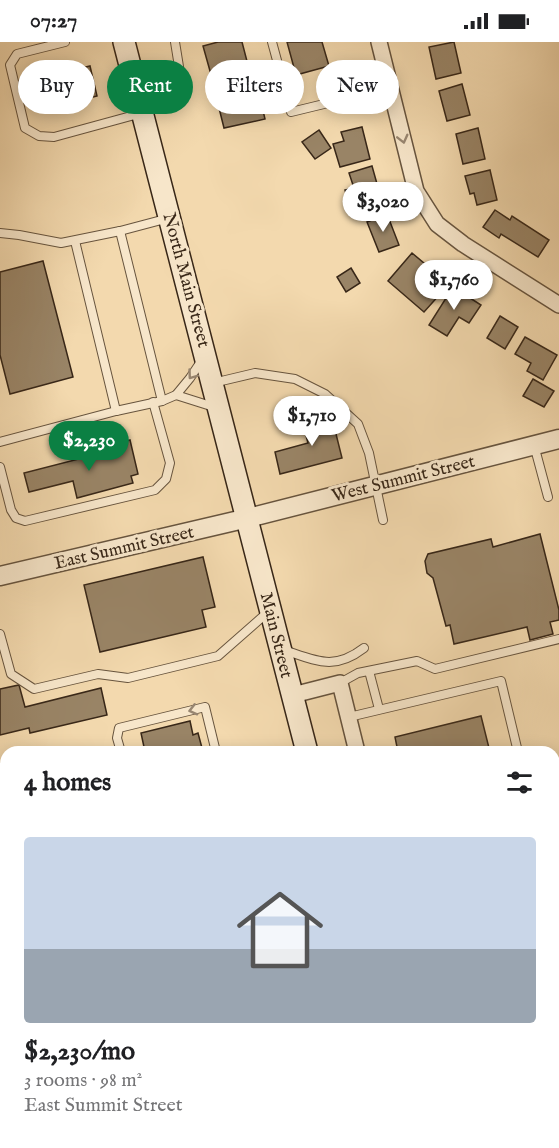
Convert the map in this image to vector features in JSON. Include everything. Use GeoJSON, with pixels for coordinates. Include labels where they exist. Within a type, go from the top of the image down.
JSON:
{"type":"FeatureCollection","features":[{"type":"Feature","properties":{"kind":"main road","name":"North Main Street"},"geometry":{"type":"LineString","coordinates":[[124,42],[129,60]]}},
{"type":"Feature","properties":{"kind":"main road","name":"North Main Street"},"geometry":{"type":"LineString","coordinates":[[143,114],[248,518]]}},
{"type":"Feature","properties":{"kind":"main road","name":"Main Street"},"geometry":{"type":"LineString","coordinates":[[248,518],[306,746]]}},
{"type":"Feature","properties":{"kind":"street"},"geometry":{"type":"LineString","coordinates":[[378,42],[383,60]]}},
{"type":"Feature","properties":{"kind":"street"},"geometry":{"type":"LineString","coordinates":[[397,114],[416,191],[437,224],[462,244],[559,305]]}},
{"type":"Feature","properties":{"kind":"street","name":"West Summit Street"},"geometry":{"type":"LineString","coordinates":[[248,518],[559,440]]}},
{"type":"Feature","properties":{"kind":"street","name":"East Summit Street"},"geometry":{"type":"LineString","coordinates":[[0,576],[248,518]]}},
{"type":"Feature","properties":{"kind":"street"},"geometry":{"type":"LineString","coordinates":[[293,695],[340,683],[356,746]]}},
{"type":"Feature","properties":{"kind":"lane"},"geometry":{"type":"LineString","coordinates":[[65,42],[17,54],[10,65],[25,128],[39,136],[54,137],[112,114]]}},
{"type":"Feature","properties":{"kind":"lane"},"geometry":{"type":"LineString","coordinates":[[175,42],[178,60]]}},
{"type":"Feature","properties":{"kind":"lane"},"geometry":{"type":"LineString","coordinates":[[272,42],[291,112],[316,106]]}},
{"type":"Feature","properties":{"kind":"lane"},"geometry":{"type":"LineString","coordinates":[[0,233],[61,243],[120,231],[170,217]]}},
{"type":"Feature","properties":{"kind":"lane"},"geometry":{"type":"LineString","coordinates":[[120,231],[162,400]]}},
{"type":"Feature","properties":{"kind":"lane"},"geometry":{"type":"LineString","coordinates":[[75,241],[116,411]]}},
{"type":"Feature","properties":{"kind":"lane"},"geometry":{"type":"LineString","coordinates":[[0,442],[176,395],[206,354]]}},
{"type":"Feature","properties":{"kind":"lane"},"geometry":{"type":"LineString","coordinates":[[213,383],[255,373],[295,379],[325,394],[358,424],[369,453],[383,520]]}},
{"type":"Feature","properties":{"kind":"lane"},"geometry":{"type":"LineString","coordinates":[[176,395],[219,408]]}},
{"type":"Feature","properties":{"kind":"lane"},"geometry":{"type":"LineString","coordinates":[[0,467],[11,510],[16,518],[25,520],[155,490],[166,479],[170,463],[153,402]]}},
{"type":"Feature","properties":{"kind":"lane"},"geometry":{"type":"LineString","coordinates":[[534,445],[549,497]]}},
{"type":"Feature","properties":{"kind":"lane"},"geometry":{"type":"LineString","coordinates":[[0,634],[10,674],[34,689],[98,674],[128,678],[219,656],[271,609]]}},
{"type":"Feature","properties":{"kind":"lane"},"geometry":{"type":"LineString","coordinates":[[340,683],[358,674],[417,661],[435,669],[559,639]]}},
{"type":"Feature","properties":{"kind":"lane"},"geometry":{"type":"LineString","coordinates":[[281,649],[332,663],[349,659],[363,648]]}},
{"type":"Feature","properties":{"kind":"lane"},"geometry":{"type":"LineString","coordinates":[[369,671],[379,709]]}},
{"type":"Feature","properties":{"kind":"lane"},"geometry":{"type":"LineString","coordinates":[[349,717],[501,681],[517,746]]}},
{"type":"Feature","properties":{"kind":"lane"},"geometry":{"type":"LineString","coordinates":[[119,746],[118,728],[205,707],[215,746]]}},
{"type":"Feature","properties":{"kind":"building"},"geometry":{"type":"Polygon","coordinates":[[[218,42],[242,42],[247,60],[207,60],[203,46],[218,42]]]}},
{"type":"Feature","properties":{"kind":"building"},"geometry":{"type":"Polygon","coordinates":[[[287,42],[322,42],[327,60],[316,60],[316,70],[304,73],[304,60],[292,60],[287,42]]]}},
{"type":"Feature","properties":{"kind":"building"},"geometry":{"type":"Polygon","coordinates":[[[454,42],[461,73],[436,79],[429,47],[454,42]]]}},
{"type":"Feature","properties":{"kind":"building"},"geometry":{"type":"Polygon","coordinates":[[[462,84],[470,115],[447,121],[439,91],[462,84]]]}},
{"type":"Feature","properties":{"kind":"building"},"geometry":{"type":"Polygon","coordinates":[[[220,114],[264,114],[265,119],[224,128],[220,114]]]}},
{"type":"Feature","properties":{"kind":"building"},"geometry":{"type":"Polygon","coordinates":[[[362,127],[370,159],[340,167],[333,144],[344,141],[341,132],[362,127]]]}},
{"type":"Feature","properties":{"kind":"building"},"geometry":{"type":"Polygon","coordinates":[[[478,128],[485,159],[463,164],[456,134],[478,128]]]}},
{"type":"Feature","properties":{"kind":"building"},"geometry":{"type":"Polygon","coordinates":[[[319,130],[331,148],[315,159],[302,142],[319,130]]]}},
{"type":"Feature","properties":{"kind":"building"},"geometry":{"type":"Polygon","coordinates":[[[372,166],[381,198],[350,208],[345,190],[354,188],[349,173],[372,166]]]}},
{"type":"Feature","properties":{"kind":"building"},"geometry":{"type":"Polygon","coordinates":[[[490,170],[497,200],[477,205],[474,193],[470,194],[465,176],[490,170]]]}},
{"type":"Feature","properties":{"kind":"building"},"geometry":{"type":"Polygon","coordinates":[[[495,210],[510,220],[512,216],[549,240],[538,257],[501,234],[499,238],[483,227],[495,210]]]}},
{"type":"Feature","properties":{"kind":"building"},"geometry":{"type":"Polygon","coordinates":[[[387,214],[399,245],[379,252],[367,222],[387,214]]]}},
{"type":"Feature","properties":{"kind":"building"},"geometry":{"type":"Polygon","coordinates":[[[412,253],[449,284],[424,312],[388,281],[412,253]]]}},
{"type":"Feature","properties":{"kind":"building"},"geometry":{"type":"Polygon","coordinates":[[[43,261],[73,377],[10,394],[0,355],[0,272],[43,261]]]}},
{"type":"Feature","properties":{"kind":"building"},"geometry":{"type":"Polygon","coordinates":[[[351,268],[360,283],[346,292],[337,277],[351,268]]]}},
{"type":"Feature","properties":{"kind":"building"},"geometry":{"type":"Polygon","coordinates":[[[453,287],[481,305],[469,323],[459,317],[447,336],[429,325],[453,287]]]}},
{"type":"Feature","properties":{"kind":"building"},"geometry":{"type":"Polygon","coordinates":[[[500,316],[518,327],[505,349],[487,338],[500,316]]]}},
{"type":"Feature","properties":{"kind":"building"},"geometry":{"type":"Polygon","coordinates":[[[525,337],[557,355],[543,380],[527,371],[531,363],[515,354],[525,337]]]}},
{"type":"Feature","properties":{"kind":"building"},"geometry":{"type":"Polygon","coordinates":[[[533,379],[554,391],[544,407],[523,396],[533,379]]]}},
{"type":"Feature","properties":{"kind":"building"},"geometry":{"type":"Polygon","coordinates":[[[331,414],[342,458],[280,474],[275,452],[308,443],[302,421],[331,414]]]}},
{"type":"Feature","properties":{"kind":"building"},"geometry":{"type":"Polygon","coordinates":[[[130,440],[138,474],[131,476],[133,483],[77,498],[73,481],[29,492],[24,473],[106,452],[105,447],[130,440]]]}},
{"type":"Feature","properties":{"kind":"building"},"geometry":{"type":"Polygon","coordinates":[[[540,534],[559,610],[559,620],[550,622],[553,634],[530,640],[527,627],[454,644],[450,625],[446,626],[433,578],[427,573],[425,561],[428,554],[491,539],[493,547],[540,534]]]}},
{"type":"Feature","properties":{"kind":"building"},"geometry":{"type":"Polygon","coordinates":[[[203,557],[215,607],[202,610],[206,627],[100,652],[84,585],[203,557]]]}},
{"type":"Feature","properties":{"kind":"building"},"geometry":{"type":"Polygon","coordinates":[[[19,685],[25,707],[101,688],[107,715],[30,733],[29,728],[0,735],[0,689],[19,685]]]}},
{"type":"Feature","properties":{"kind":"building"},"geometry":{"type":"Polygon","coordinates":[[[481,716],[488,746],[397,746],[395,737],[481,716]]]}},
{"type":"Feature","properties":{"kind":"building"},"geometry":{"type":"Polygon","coordinates":[[[190,721],[193,735],[198,733],[201,746],[144,746],[141,733],[190,721]]]}}]}
